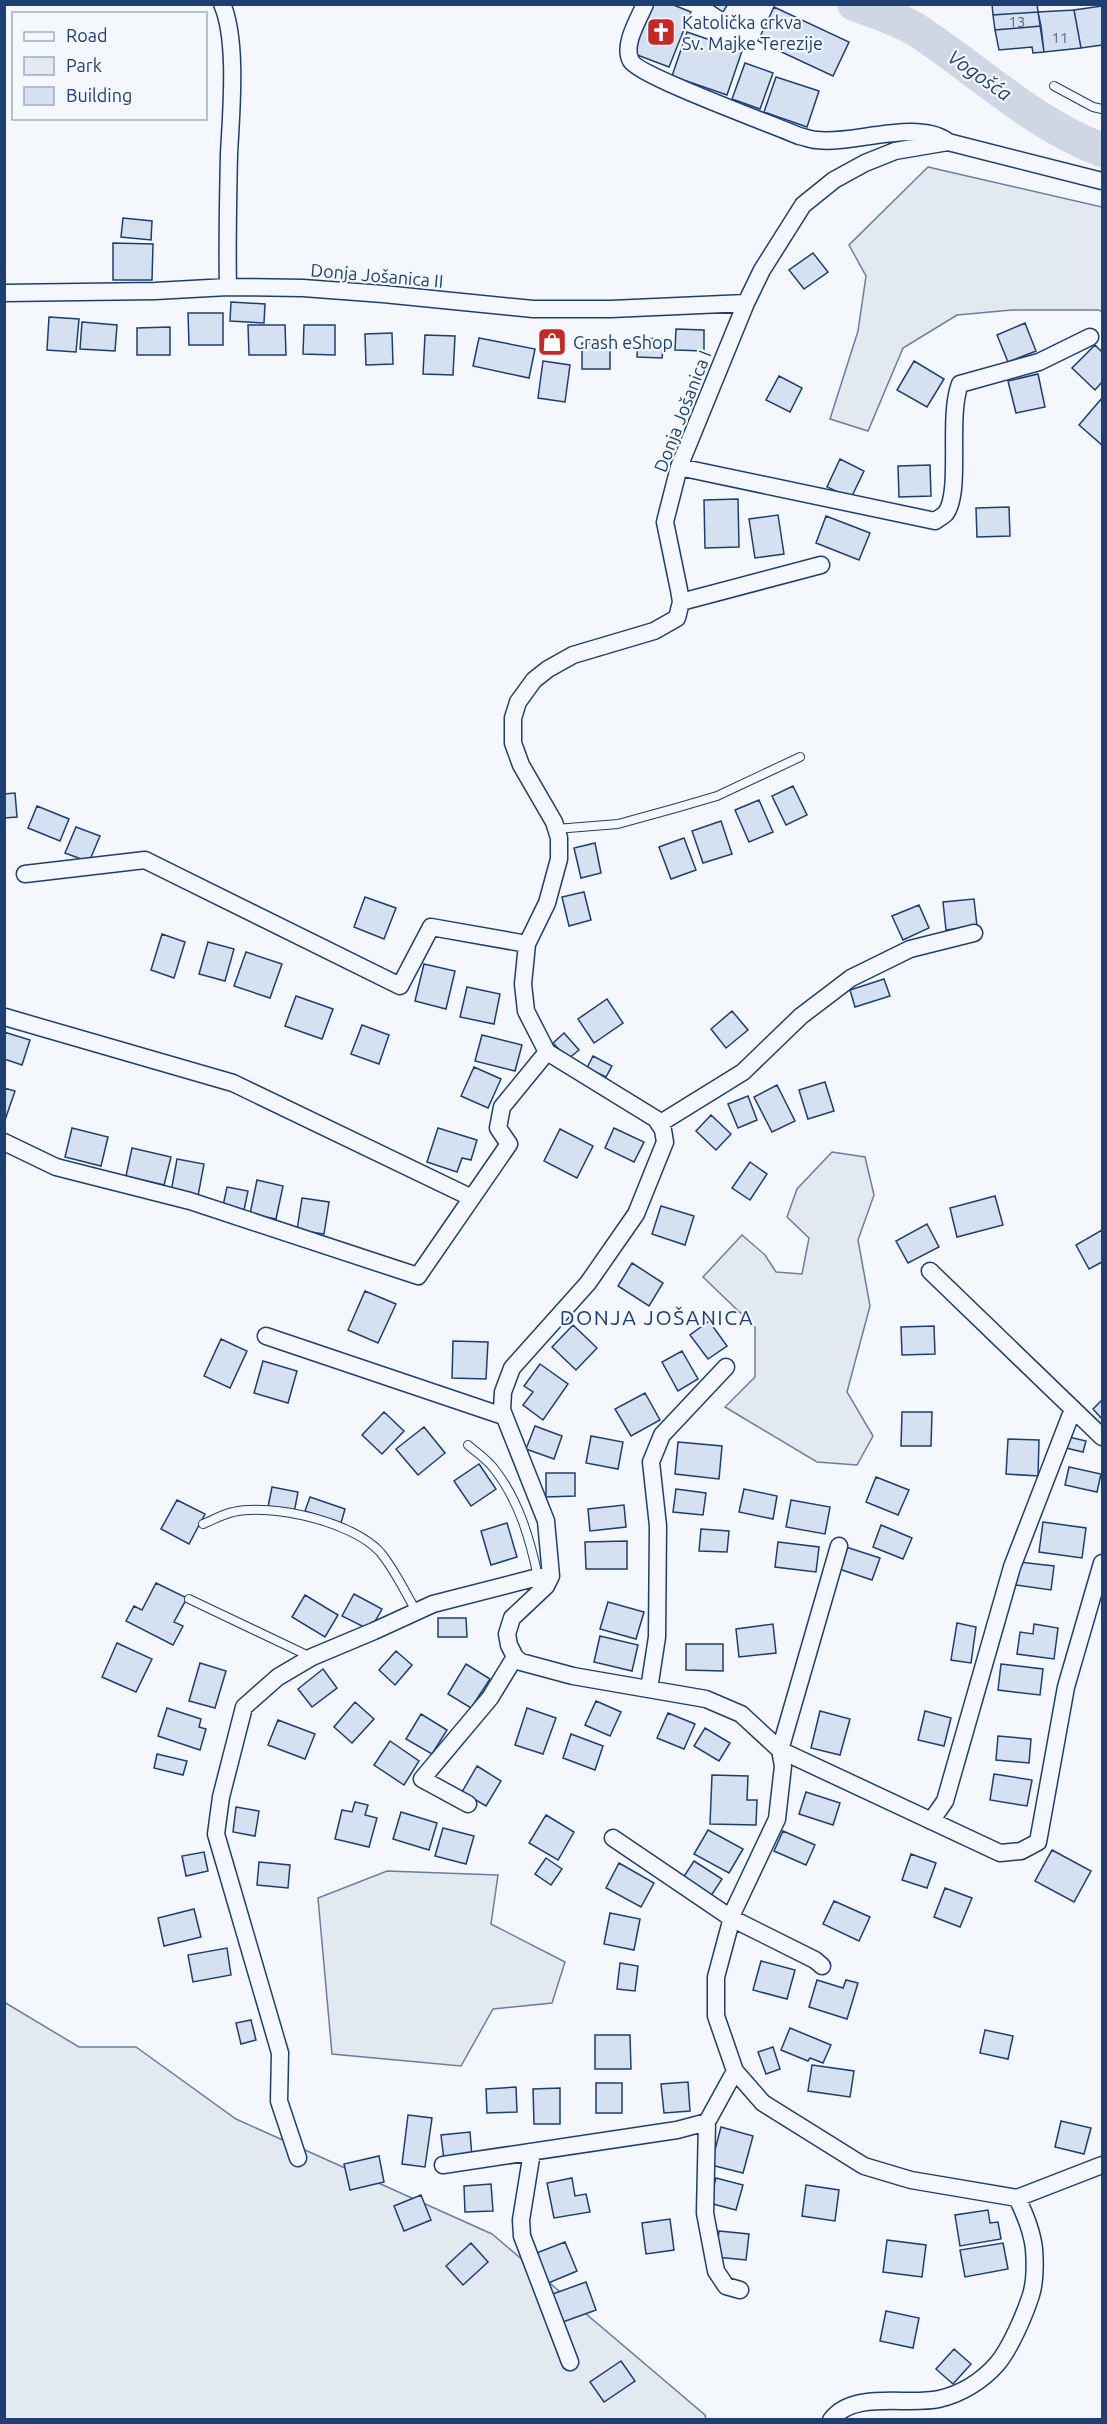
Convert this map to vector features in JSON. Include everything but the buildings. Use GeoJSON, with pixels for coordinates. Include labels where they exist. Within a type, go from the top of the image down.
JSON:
{"type":"FeatureCollection","features":[{"type":"Feature","properties":{"kind":"street"},"geometry":{"type":"LineString","coordinates":[[222,4],[230,26],[232,88],[227,223],[228,287]]}},
{"type":"Feature","properties":{"kind":"street"},"geometry":{"type":"LineString","coordinates":[[645,4],[628,52],[631,61],[638,69],[799,136],[818,141],[871,134],[933,135],[948,142],[957,142],[1102,181]]}},
{"type":"Feature","properties":{"kind":"street","name":"Donja Jošanica I"},"geometry":{"type":"LineString","coordinates":[[681,602],[665,522],[678,467],[762,270],[803,205],[826,186],[865,163],[895,151],[948,142]]}},
{"type":"Feature","properties":{"kind":"street","name":"Donja Jošanica II"},"geometry":{"type":"LineString","coordinates":[[4,292],[155,291],[228,287],[303,288],[533,309],[611,309],[746,303]]}},
{"type":"Feature","properties":{"kind":"street"},"geometry":{"type":"LineString","coordinates":[[678,467],[935,522],[946,513],[952,498],[954,407],[960,384],[1039,362],[1090,337]]}},
{"type":"Feature","properties":{"kind":"street"},"geometry":{"type":"LineString","coordinates":[[821,565],[681,602],[677,618],[654,631],[573,655],[534,680],[518,702],[513,718],[513,743],[520,765],[549,813],[559,838],[559,859],[547,903],[527,944],[523,984],[526,1011],[547,1052],[644,1110],[663,1130],[665,1142],[636,1214],[588,1283],[512,1368],[503,1392],[503,1416],[546,1521],[546,1586],[512,1618],[507,1634],[509,1645],[515,1658],[521,1662],[573,1676],[706,1699],[741,1714],[780,1750],[1000,1853],[1021,1851],[1038,1842],[1066,1687],[1102,1563]]}},
{"type":"Feature","properties":{"kind":"street"},"geometry":{"type":"LineString","coordinates":[[25,874],[145,861],[400,986],[431,927],[527,944]]}},
{"type":"Feature","properties":{"kind":"street"},"geometry":{"type":"LineString","coordinates":[[659,1124],[743,1072],[801,1016],[851,978],[910,949],[974,933]]}},
{"type":"Feature","properties":{"kind":"street"},"geometry":{"type":"LineString","coordinates":[[5,1017],[233,1083],[472,1198]]}},
{"type":"Feature","properties":{"kind":"street"},"geometry":{"type":"LineString","coordinates":[[4,1142],[56,1167],[190,1201],[418,1276],[509,1144],[498,1128],[502,1107],[547,1052]]}},
{"type":"Feature","properties":{"kind":"street"},"geometry":{"type":"LineString","coordinates":[[930,1270],[1102,1437]]}},
{"type":"Feature","properties":{"kind":"street"},"geometry":{"type":"LineString","coordinates":[[266,1336],[503,1416]]}},
{"type":"Feature","properties":{"kind":"street"},"geometry":{"type":"LineString","coordinates":[[649,1689],[657,1637],[658,1537],[651,1462],[662,1436],[726,1367]]}},
{"type":"Feature","properties":{"kind":"street"},"geometry":{"type":"LineString","coordinates":[[931,1821],[945,1801],[1012,1567],[1073,1409]]}},
{"type":"Feature","properties":{"kind":"street"},"geometry":{"type":"LineString","coordinates":[[839,1546],[780,1750],[783,1766],[777,1819],[731,1918],[716,1977],[716,2016],[735,2071],[763,2103],[864,2166],[911,2180],[1017,2198],[1102,2164]]}},
{"type":"Feature","properties":{"kind":"street"},"geometry":{"type":"LineString","coordinates":[[298,2158],[279,2101],[280,2053],[216,1834],[221,1797],[244,1707],[278,1677],[312,1657],[416,1611],[433,1604],[545,1576]]}},
{"type":"Feature","properties":{"kind":"street"},"geometry":{"type":"LineString","coordinates":[[468,1804],[422,1779],[490,1698],[515,1658]]}},
{"type":"Feature","properties":{"kind":"street"},"geometry":{"type":"LineString","coordinates":[[613,1838],[731,1918],[822,1966]]}},
{"type":"Feature","properties":{"kind":"street"},"geometry":{"type":"LineString","coordinates":[[735,2071],[707,2122],[704,2191],[705,2213],[716,2271],[726,2286],[740,2290]]}},
{"type":"Feature","properties":{"kind":"street"},"geometry":{"type":"LineString","coordinates":[[442,2165],[677,2130],[707,2122]]}},
{"type":"Feature","properties":{"kind":"street"},"geometry":{"type":"LineString","coordinates":[[532,2152],[521,2220],[522,2236],[570,2362]]}},
{"type":"Feature","properties":{"kind":"street"},"geometry":{"type":"LineString","coordinates":[[831,2420],[837,2411],[851,2405],[938,2399],[970,2387],[998,2363],[1013,2336],[1031,2293],[1034,2250],[1029,2224],[1017,2198]]}},
{"type":"Feature","properties":{"kind":"lane"},"geometry":{"type":"LineString","coordinates":[[1054,86],[1093,107],[1102,109]]}},
{"type":"Feature","properties":{"kind":"lane"},"geometry":{"type":"LineString","coordinates":[[556,829],[618,824],[717,796],[800,757]]}},
{"type":"Feature","properties":{"kind":"lane"},"geometry":{"type":"LineString","coordinates":[[468,1445],[494,1468],[506,1486],[524,1522],[545,1576]]}},
{"type":"Feature","properties":{"kind":"lane"},"geometry":{"type":"LineString","coordinates":[[203,1524],[232,1512],[262,1509],[303,1515],[351,1532],[378,1551],[416,1611]]}},
{"type":"Feature","properties":{"kind":"lane"},"geometry":{"type":"LineString","coordinates":[[189,1599],[312,1657]]}},
{"type":"Feature","properties":{"kind":"green space"},"geometry":{"type":"Polygon","coordinates":[[[928,167],[1102,207],[1102,312],[1099,310],[1012,310],[957,315],[903,348],[868,431],[830,419],[858,331],[866,276],[849,245],[928,167]]]}},
{"type":"Feature","properties":{"kind":"green space"},"geometry":{"type":"Polygon","coordinates":[[[832,1152],[865,1157],[874,1195],[858,1240],[870,1306],[847,1392],[873,1436],[857,1465],[817,1462],[725,1407],[755,1377],[755,1327],[703,1277],[742,1235],[765,1255],[776,1272],[802,1274],[809,1238],[787,1217],[797,1189],[832,1152]]]}},
{"type":"Feature","properties":{"kind":"green space"},"geometry":{"type":"Polygon","coordinates":[[[387,1871],[498,1875],[491,1924],[565,1962],[552,2003],[493,2009],[461,2066],[332,2054],[318,1898],[387,1871]]]}},
{"type":"Feature","properties":{"kind":"green space"},"geometry":{"type":"Polygon","coordinates":[[[4,2002],[79,2047],[136,2047],[236,2119],[492,2234],[705,2415],[706,2419],[5,2419],[4,2002]]]}},
{"type":"Feature","properties":{"kind":"waterway","name":"Vogošća"},"geometry":{"type":"LineString","coordinates":[[854,4],[895,19],[918,31],[1007,96],[1053,126],[1102,150]]}},
{"type":"Feature","properties":{"kind":"place","name":"Katolička crkva Sv. Majke Terezije"},"geometry":{"type":"Point","coordinates":[661,32]}},
{"type":"Feature","properties":{"kind":"place","name":"Crash eShop"},"geometry":{"type":"Point","coordinates":[552,342]}},
{"type":"Feature","properties":{"kind":"district","name":"DONJA JOŠANICA"},"geometry":{"type":"Point","coordinates":[657,1317]}}]}
